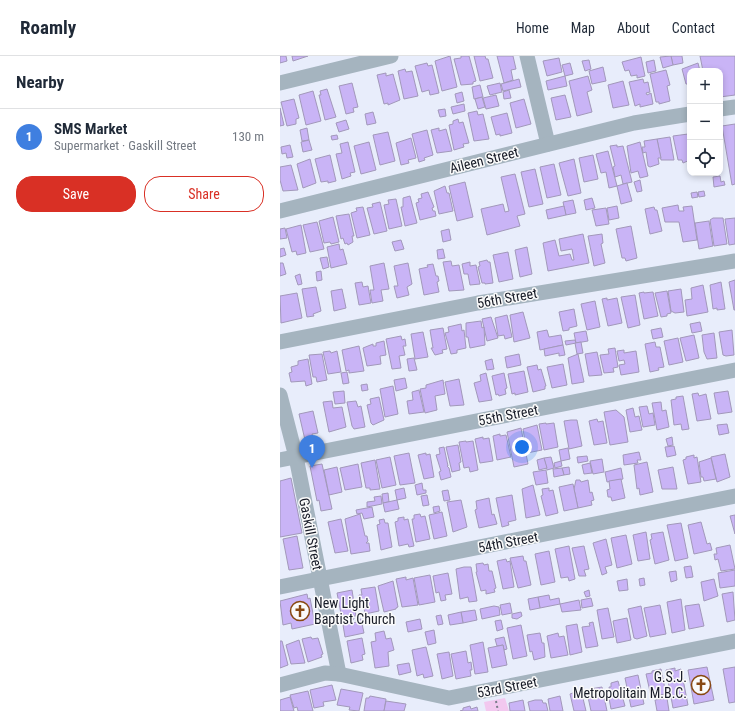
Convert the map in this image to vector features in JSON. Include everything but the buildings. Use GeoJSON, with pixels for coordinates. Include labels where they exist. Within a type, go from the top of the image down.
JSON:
{"type":"FeatureCollection","features":[{"type":"Feature","properties":{"kind":"street"},"geometry":{"type":"LineString","coordinates":[[280,83],[391,56]]}},
{"type":"Feature","properties":{"kind":"street"},"geometry":{"type":"LineString","coordinates":[[527,56],[548,144]]}},
{"type":"Feature","properties":{"kind":"street"},"geometry":{"type":"LineString","coordinates":[[723,109],[735,107]]}},
{"type":"Feature","properties":{"kind":"street","name":"Aileen Street"},"geometry":{"type":"LineString","coordinates":[[280,211],[634,123],[687,114]]}},
{"type":"Feature","properties":{"kind":"street","name":"56th Street"},"geometry":{"type":"LineString","coordinates":[[280,342],[478,303],[735,261]]}},
{"type":"Feature","properties":{"kind":"street","name":"55th Street"},"geometry":{"type":"LineString","coordinates":[[280,460],[735,370]]}},
{"type":"Feature","properties":{"kind":"street","name":"Gaskill Street"},"geometry":{"type":"LineString","coordinates":[[280,395],[296,457],[339,674]]}},
{"type":"Feature","properties":{"kind":"street","name":"54th Street"},"geometry":{"type":"LineString","coordinates":[[280,587],[735,496]]}},
{"type":"Feature","properties":{"kind":"street","name":"53rd Street"},"geometry":{"type":"LineString","coordinates":[[280,685],[324,673],[339,674],[434,696],[449,698],[735,641]]}},
{"type":"Feature","properties":{"kind":"street"},"geometry":{"type":"LineString","coordinates":[[434,696],[438,711]]}},
{"type":"Feature","properties":{"kind":"shaded area"},"geometry":{"type":"Polygon","coordinates":[[[505,698],[509,711],[486,711],[484,702],[505,698]]]}},
{"type":"Feature","properties":{"kind":"place","name":"SMS Market"},"geometry":{"type":"Point","coordinates":[312,468]}},
{"type":"Feature","properties":{"kind":"place","name":"New Light Baptist Church"},"geometry":{"type":"Point","coordinates":[300,611]}},
{"type":"Feature","properties":{"kind":"place","name":"G.S.J. Metropolitain M.B.C."},"geometry":{"type":"Point","coordinates":[701,685]}}]}
